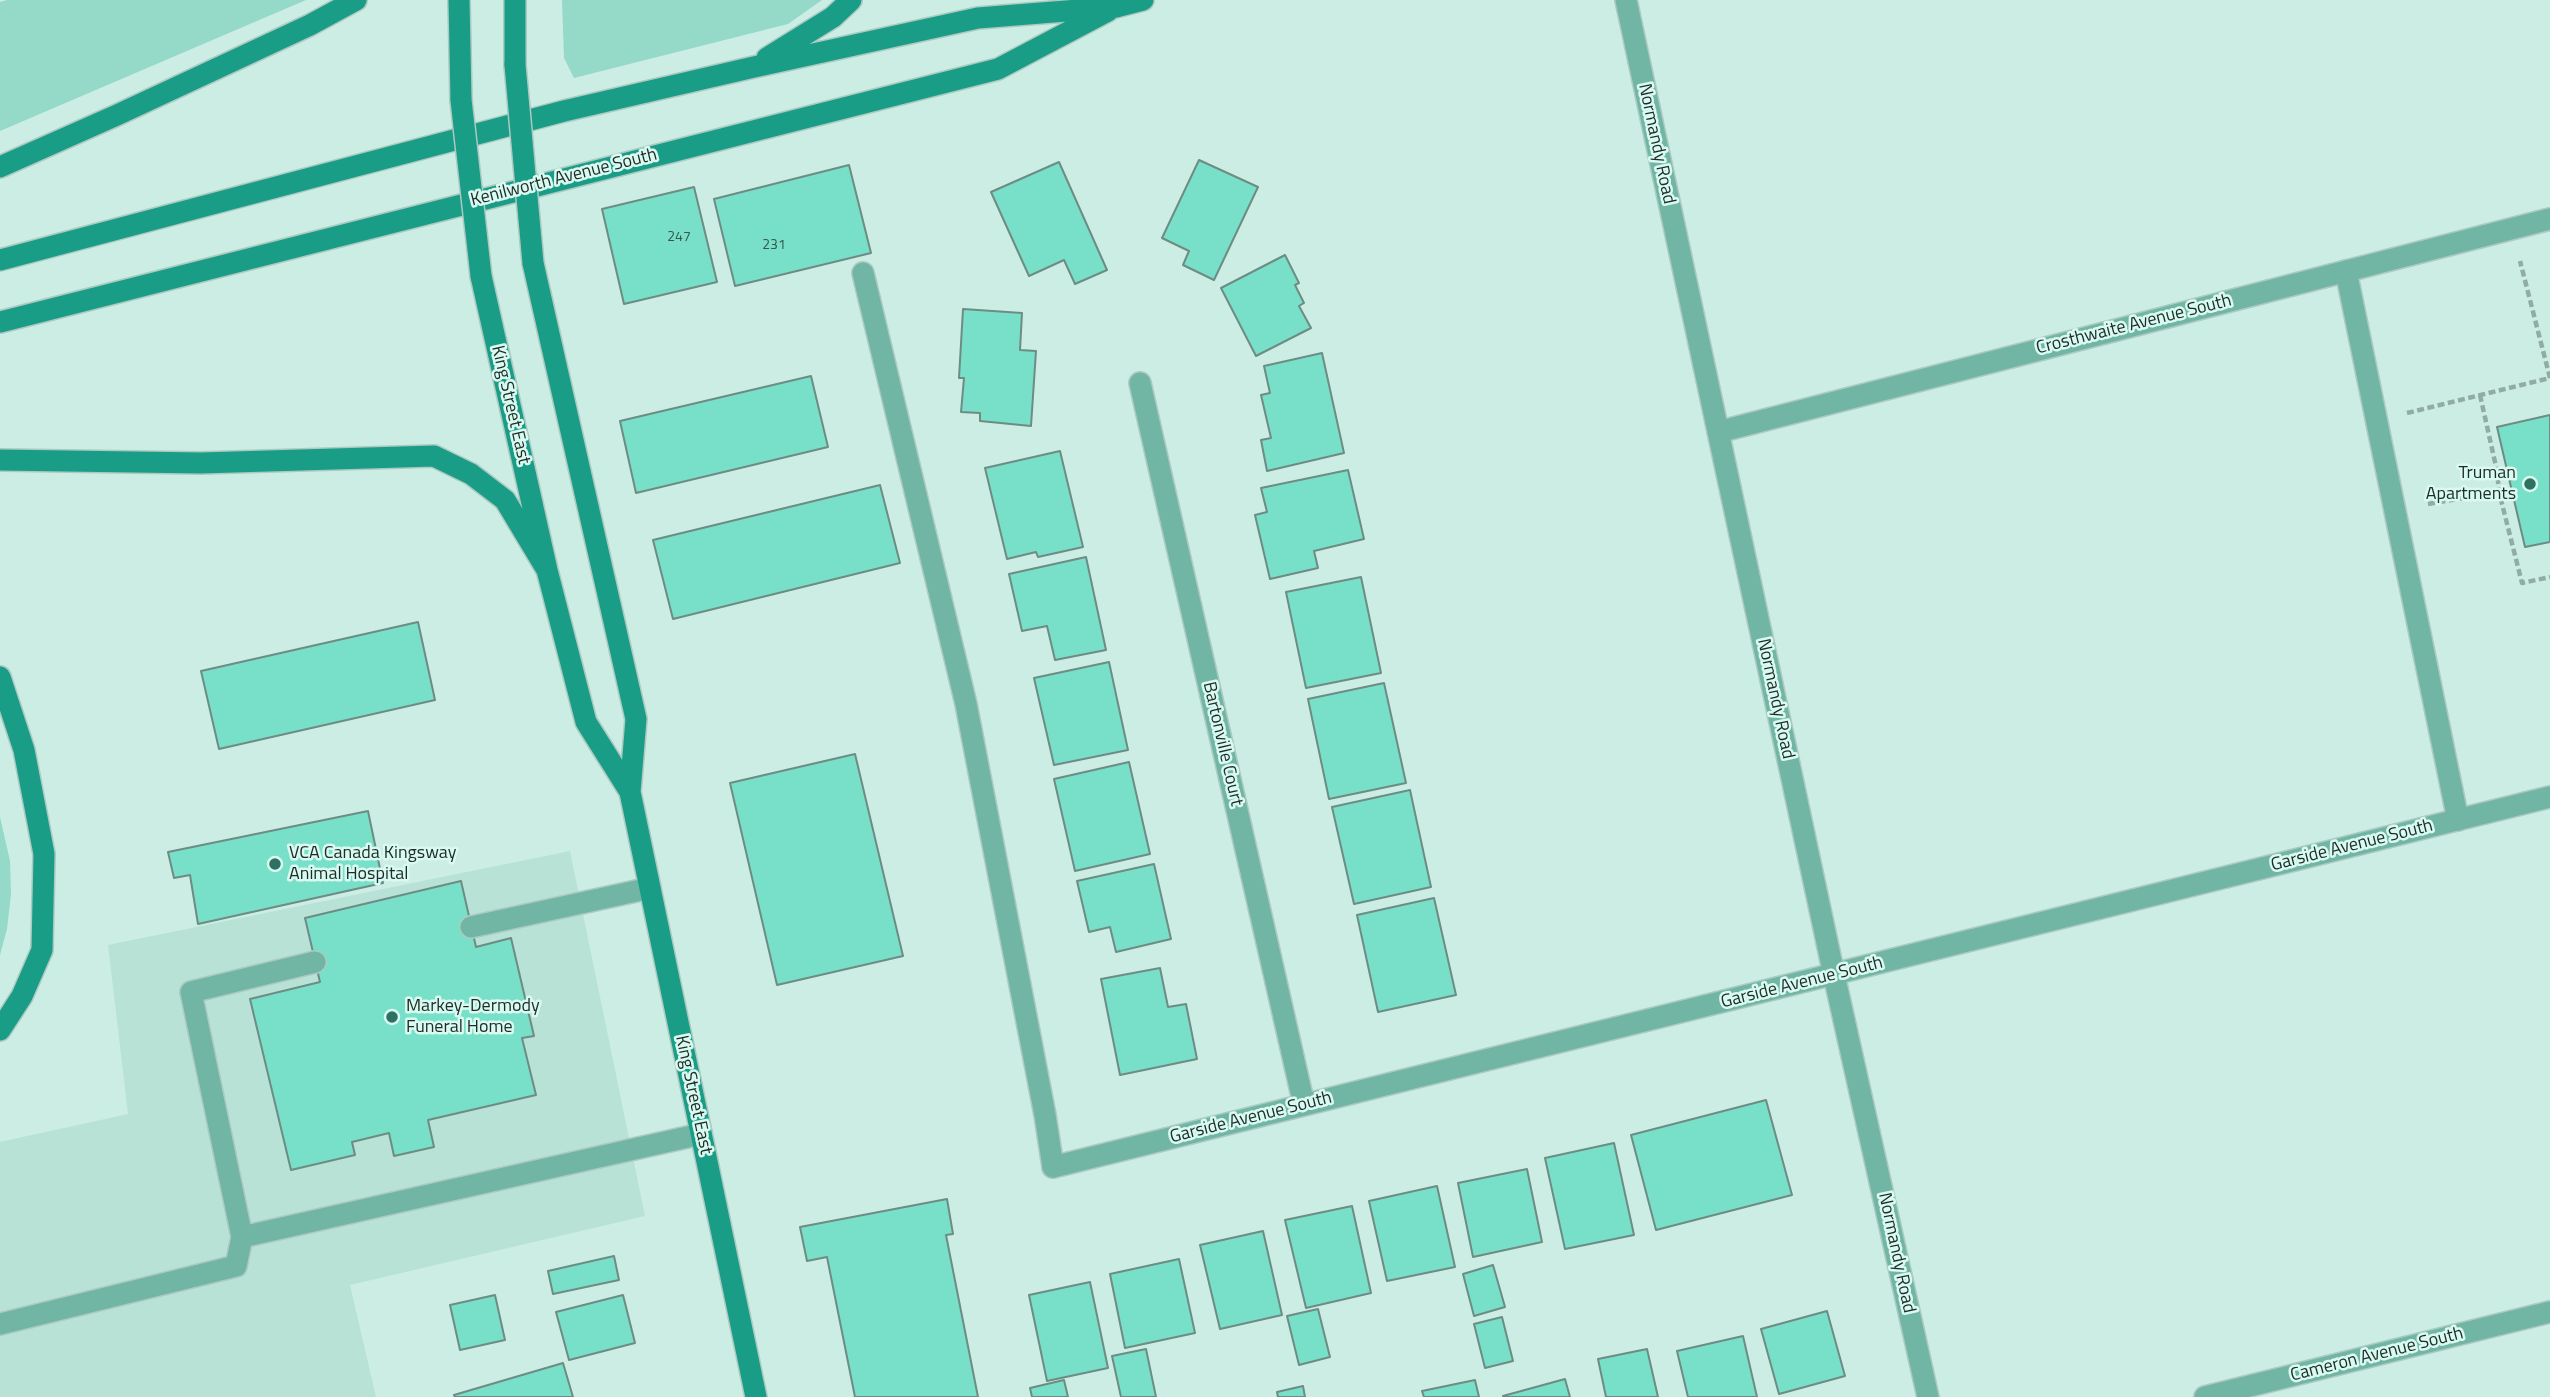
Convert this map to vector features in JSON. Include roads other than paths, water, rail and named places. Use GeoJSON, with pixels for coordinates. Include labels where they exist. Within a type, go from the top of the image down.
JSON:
{"type":"FeatureCollection","features":[{"type":"Feature","properties":{"kind":"main road"},"geometry":{"type":"LineString","coordinates":[[0,167],[298,30],[356,0]]}},
{"type":"Feature","properties":{"kind":"main road","name":"King Street East"},"geometry":{"type":"LineString","coordinates":[[459,0],[461,100],[481,276],[547,570],[586,722],[630,792]]}},
{"type":"Feature","properties":{"kind":"main road","name":"King Street East"},"geometry":{"type":"LineString","coordinates":[[515,0],[514,65],[533,262],[636,719],[630,792],[756,1397]]}},
{"type":"Feature","properties":{"kind":"main road"},"geometry":{"type":"LineString","coordinates":[[754,67],[833,17],[851,0]]}},
{"type":"Feature","properties":{"kind":"main road","name":"Kenilworth Avenue South"},"geometry":{"type":"LineString","coordinates":[[0,260],[564,111],[754,67],[978,18],[1116,7],[1143,0]]}},
{"type":"Feature","properties":{"kind":"main road","name":"Kenilworth Avenue South"},"geometry":{"type":"LineString","coordinates":[[0,322],[998,69],[1116,7]]}},
{"type":"Feature","properties":{"kind":"main road"},"geometry":{"type":"LineString","coordinates":[[0,460],[201,463],[434,456],[471,474],[505,500],[547,570]]}},
{"type":"Feature","properties":{"kind":"main road"},"geometry":{"type":"LineString","coordinates":[[0,677],[24,750],[44,854],[42,950],[22,996],[0,1030]]}},
{"type":"Feature","properties":{"kind":"street","name":"Normandy Road"},"geometry":{"type":"LineString","coordinates":[[1626,0],[1928,1397]]}},
{"type":"Feature","properties":{"kind":"street","name":"Crosthwaite Avenue South"},"geometry":{"type":"LineString","coordinates":[[1718,432],[2550,219]]}},
{"type":"Feature","properties":{"kind":"street"},"geometry":{"type":"LineString","coordinates":[[2346,271],[2458,820]]}},
{"type":"Feature","properties":{"kind":"street","name":"Garside Avenue South"},"geometry":{"type":"LineString","coordinates":[[863,273],[966,704],[1053,1167],[2550,797]]}},
{"type":"Feature","properties":{"kind":"street","name":"Bartonville Court"},"geometry":{"type":"LineString","coordinates":[[1140,383],[1304,1105]]}},
{"type":"Feature","properties":{"kind":"street"},"geometry":{"type":"LineString","coordinates":[[471,927],[649,888]]}},
{"type":"Feature","properties":{"kind":"street"},"geometry":{"type":"LineString","coordinates":[[0,1324],[236,1266],[242,1237],[191,992],[315,962]]}},
{"type":"Feature","properties":{"kind":"street"},"geometry":{"type":"LineString","coordinates":[[242,1237],[702,1134]]}},
{"type":"Feature","properties":{"kind":"street","name":"Cameron Avenue South"},"geometry":{"type":"LineString","coordinates":[[2205,1397],[2550,1312]]}},
{"type":"Feature","properties":{"kind":"place","name":"Truman Apartments"},"geometry":{"type":"Point","coordinates":[2530,484]}},
{"type":"Feature","properties":{"kind":"place","name":"VCA Canada Kingsway Animal Hospital"},"geometry":{"type":"Point","coordinates":[275,864]}},
{"type":"Feature","properties":{"kind":"place","name":"Markey-Dermody Funeral Home"},"geometry":{"type":"Point","coordinates":[392,1017]}}]}
